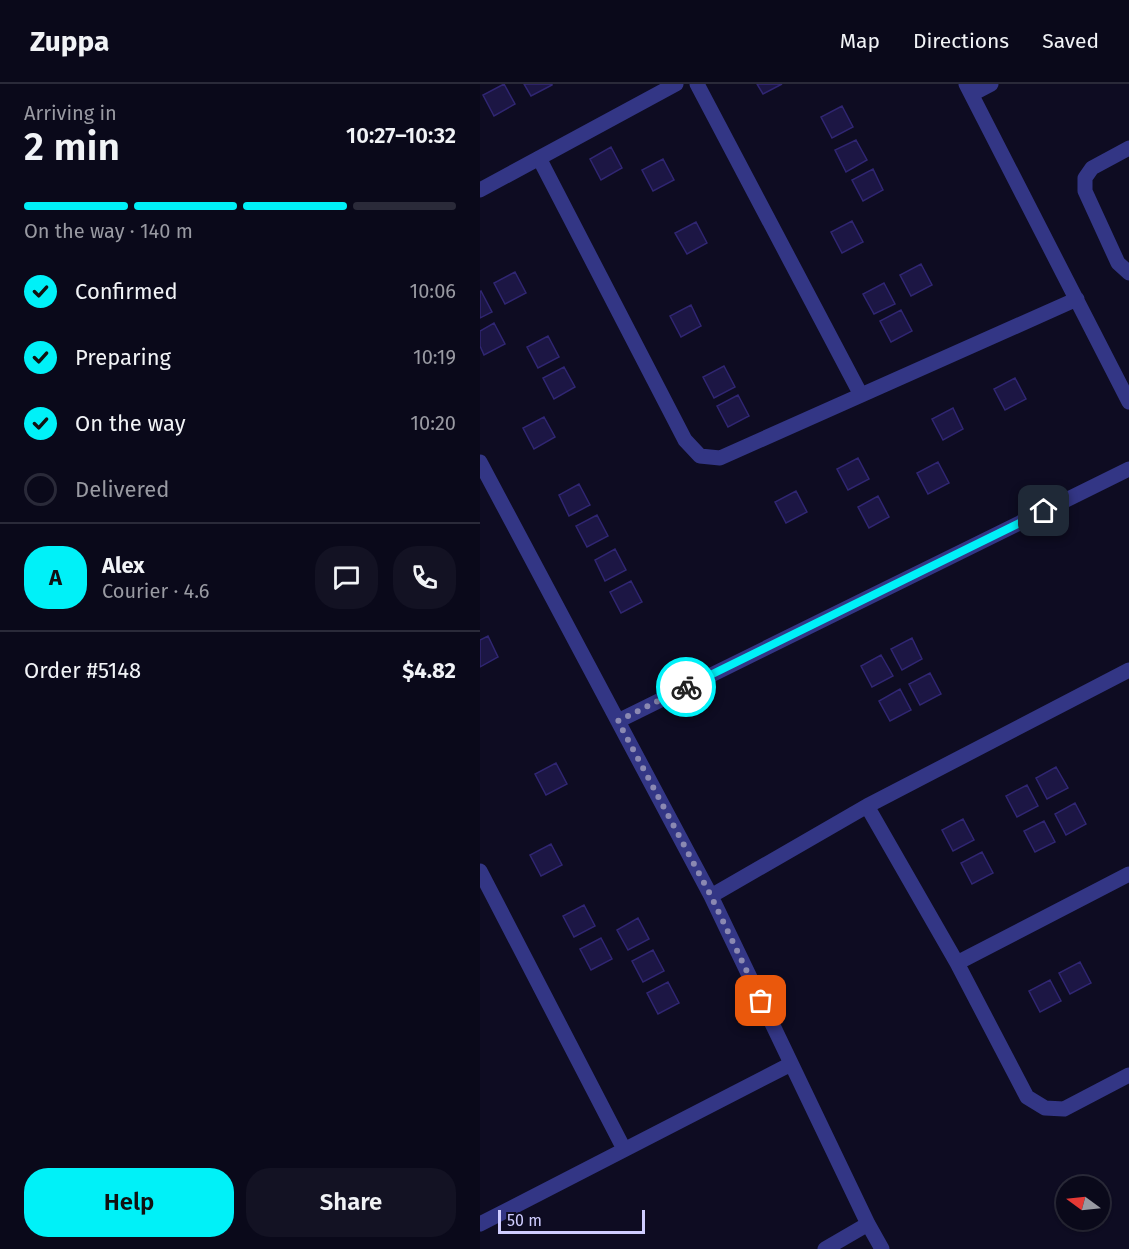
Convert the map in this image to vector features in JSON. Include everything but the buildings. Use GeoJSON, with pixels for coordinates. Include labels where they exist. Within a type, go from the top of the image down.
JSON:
{"type":"FeatureCollection","features":[{"type":"Feature","properties":{"kind":"street"},"geometry":{"type":"LineString","coordinates":[[480,190],[676,84]]}},
{"type":"Feature","properties":{"kind":"street"},"geometry":{"type":"LineString","coordinates":[[697,84],[861,394]]}},
{"type":"Feature","properties":{"kind":"street"},"geometry":{"type":"LineString","coordinates":[[991,84],[969,89],[1129,402]]}},
{"type":"Feature","properties":{"kind":"street"},"geometry":{"type":"LineString","coordinates":[[1129,148],[1092,168],[1085,178],[1085,191],[1118,263],[1129,273]]}},
{"type":"Feature","properties":{"kind":"street"},"geometry":{"type":"LineString","coordinates":[[539,158],[685,440],[700,456],[720,458],[1077,299]]}},
{"type":"Feature","properties":{"kind":"street"},"geometry":{"type":"LineString","coordinates":[[480,462],[711,896],[882,1249]]}},
{"type":"Feature","properties":{"kind":"street"},"geometry":{"type":"LineString","coordinates":[[618,721],[1129,469]]}},
{"type":"Feature","properties":{"kind":"street"},"geometry":{"type":"LineString","coordinates":[[711,896],[867,806],[1129,670]]}},
{"type":"Feature","properties":{"kind":"street"},"geometry":{"type":"LineString","coordinates":[[867,806],[957,963],[1027,1097],[1045,1108],[1064,1109],[1129,1075]]}},
{"type":"Feature","properties":{"kind":"street"},"geometry":{"type":"LineString","coordinates":[[480,871],[624,1149]]}},
{"type":"Feature","properties":{"kind":"street"},"geometry":{"type":"LineString","coordinates":[[957,963],[1129,874]]}},
{"type":"Feature","properties":{"kind":"street"},"geometry":{"type":"LineString","coordinates":[[480,1224],[791,1064]]}},
{"type":"Feature","properties":{"kind":"street"},"geometry":{"type":"LineString","coordinates":[[825,1249],[868,1224]]}},
{"type":"Feature","properties":{"kind":"way so far"},"geometry":{"type":"LineString","coordinates":[[686,687],[618,721],[711,896],[761,1001]]}},
{"type":"Feature","properties":{"kind":"route"},"geometry":{"type":"LineString","coordinates":[[686,687],[1044,511]]}}]}
